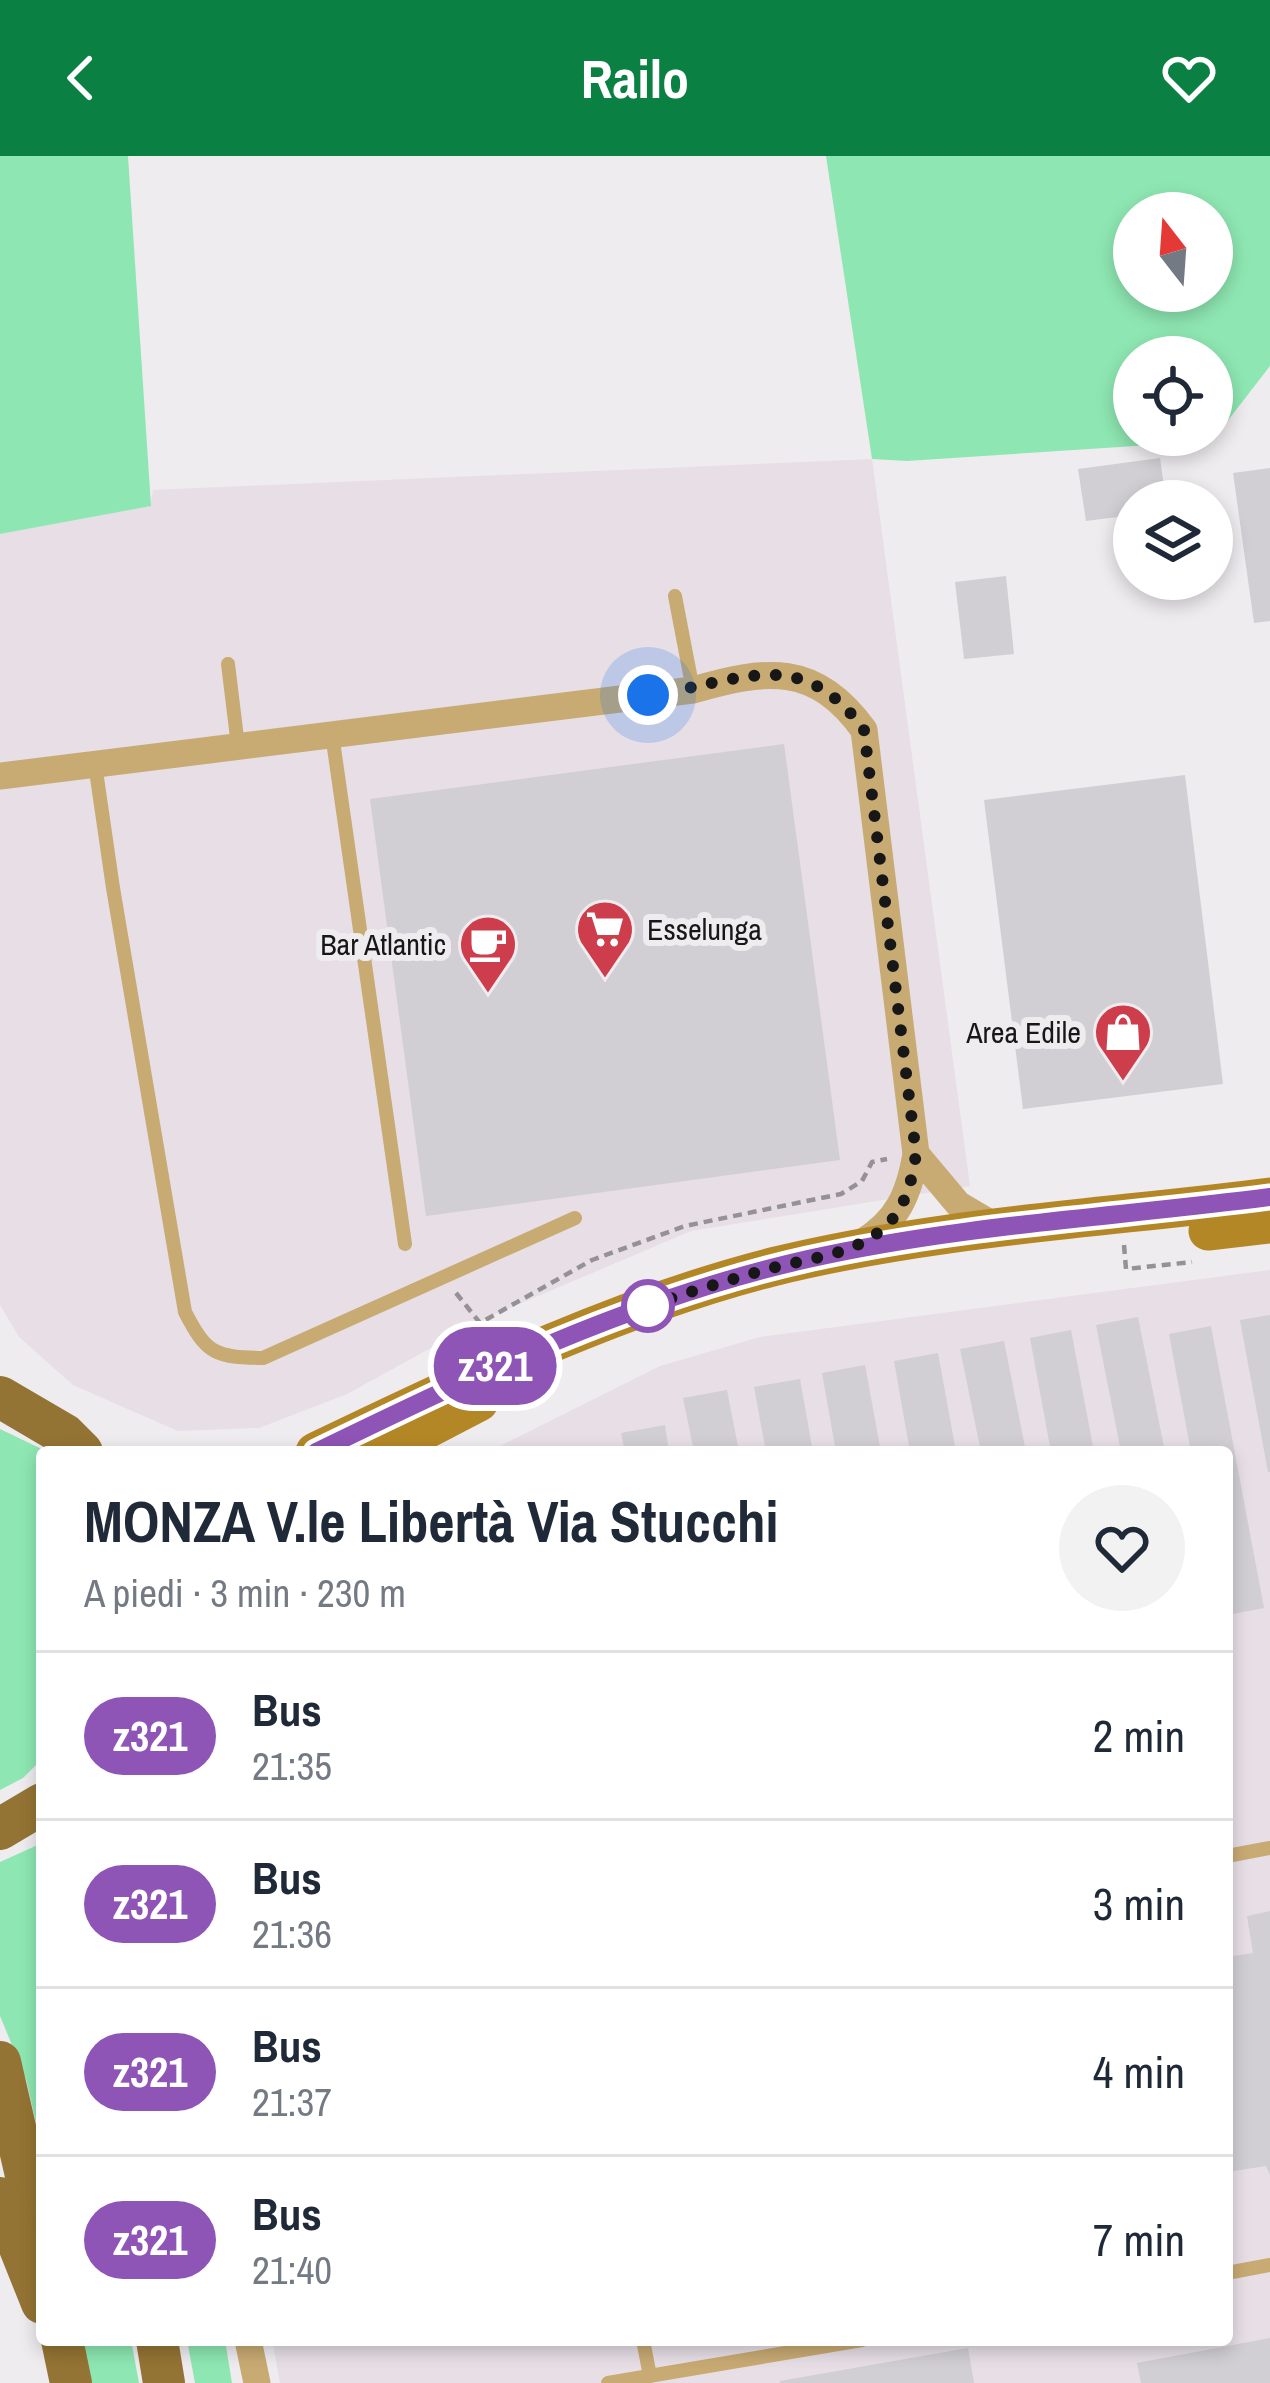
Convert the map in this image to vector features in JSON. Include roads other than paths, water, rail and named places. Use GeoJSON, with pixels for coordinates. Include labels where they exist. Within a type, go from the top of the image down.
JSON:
{"type":"FeatureCollection","features":[{"type":"Feature","properties":{"kind":"main road"},"geometry":{"type":"LineString","coordinates":[[327,1446],[592,1326],[723,1282],[845,1251],[1270,1197]]}},
{"type":"Feature","properties":{"kind":"main road"},"geometry":{"type":"LineString","coordinates":[[394,1446],[546,1370],[775,1290],[868,1270],[1270,1224]]}},
{"type":"Feature","properties":{"kind":"main road"},"geometry":{"type":"LineString","coordinates":[[17,1406],[74,1446]]}},
{"type":"Feature","properties":{"kind":"main road"},"geometry":{"type":"LineString","coordinates":[[0,1829],[36,1808]]}},
{"type":"Feature","properties":{"kind":"main road"},"geometry":{"type":"LineString","coordinates":[[12,2092],[36,2214]]}},
{"type":"Feature","properties":{"kind":"main road"},"geometry":{"type":"LineString","coordinates":[[0,2198],[36,2288]]}},
{"type":"Feature","properties":{"kind":"main road"},"geometry":{"type":"LineString","coordinates":[[158,2346],[164,2383]]}},
{"type":"Feature","properties":{"kind":"street"},"geometry":{"type":"LineString","coordinates":[[0,776],[693,689],[774,672],[822,686],[848,707],[864,730],[916,1154],[906,1198],[890,1221],[845,1251]]}},
{"type":"Feature","properties":{"kind":"street"},"geometry":{"type":"LineString","coordinates":[[916,1154],[958,1204],[1001,1230]]}},
{"type":"Feature","properties":{"kind":"street"},"geometry":{"type":"LineString","coordinates":[[0,1375],[17,1406]]}},
{"type":"Feature","properties":{"kind":"lane"},"geometry":{"type":"LineString","coordinates":[[676,596],[693,689]]}},
{"type":"Feature","properties":{"kind":"lane"},"geometry":{"type":"LineString","coordinates":[[228,664],[238,746]]}},
{"type":"Feature","properties":{"kind":"lane"},"geometry":{"type":"LineString","coordinates":[[332,734],[405,1244]]}},
{"type":"Feature","properties":{"kind":"lane"},"geometry":{"type":"LineString","coordinates":[[95,764],[185,1312],[198,1338],[223,1357],[263,1358],[575,1218]]}},
{"type":"Feature","properties":{"kind":"lane"},"geometry":{"type":"LineString","coordinates":[[1233,1855],[1270,1848]]}},
{"type":"Feature","properties":{"kind":"lane"},"geometry":{"type":"LineString","coordinates":[[1233,2272],[1270,2265]]}},
{"type":"Feature","properties":{"kind":"lane"},"geometry":{"type":"LineString","coordinates":[[644,2346],[650,2376]]}},
{"type":"Feature","properties":{"kind":"lane"},"geometry":{"type":"LineString","coordinates":[[608,2383],[827,2346]]}},
{"type":"Feature","properties":{"kind":"place","name":"Esselunga"},"geometry":{"type":"Point","coordinates":[605,980]}},
{"type":"Feature","properties":{"kind":"place","name":"Bar Atlantic"},"geometry":{"type":"Point","coordinates":[488,995]}},
{"type":"Feature","properties":{"kind":"place","name":"Area Edile"},"geometry":{"type":"Point","coordinates":[1123,1083]}}]}
